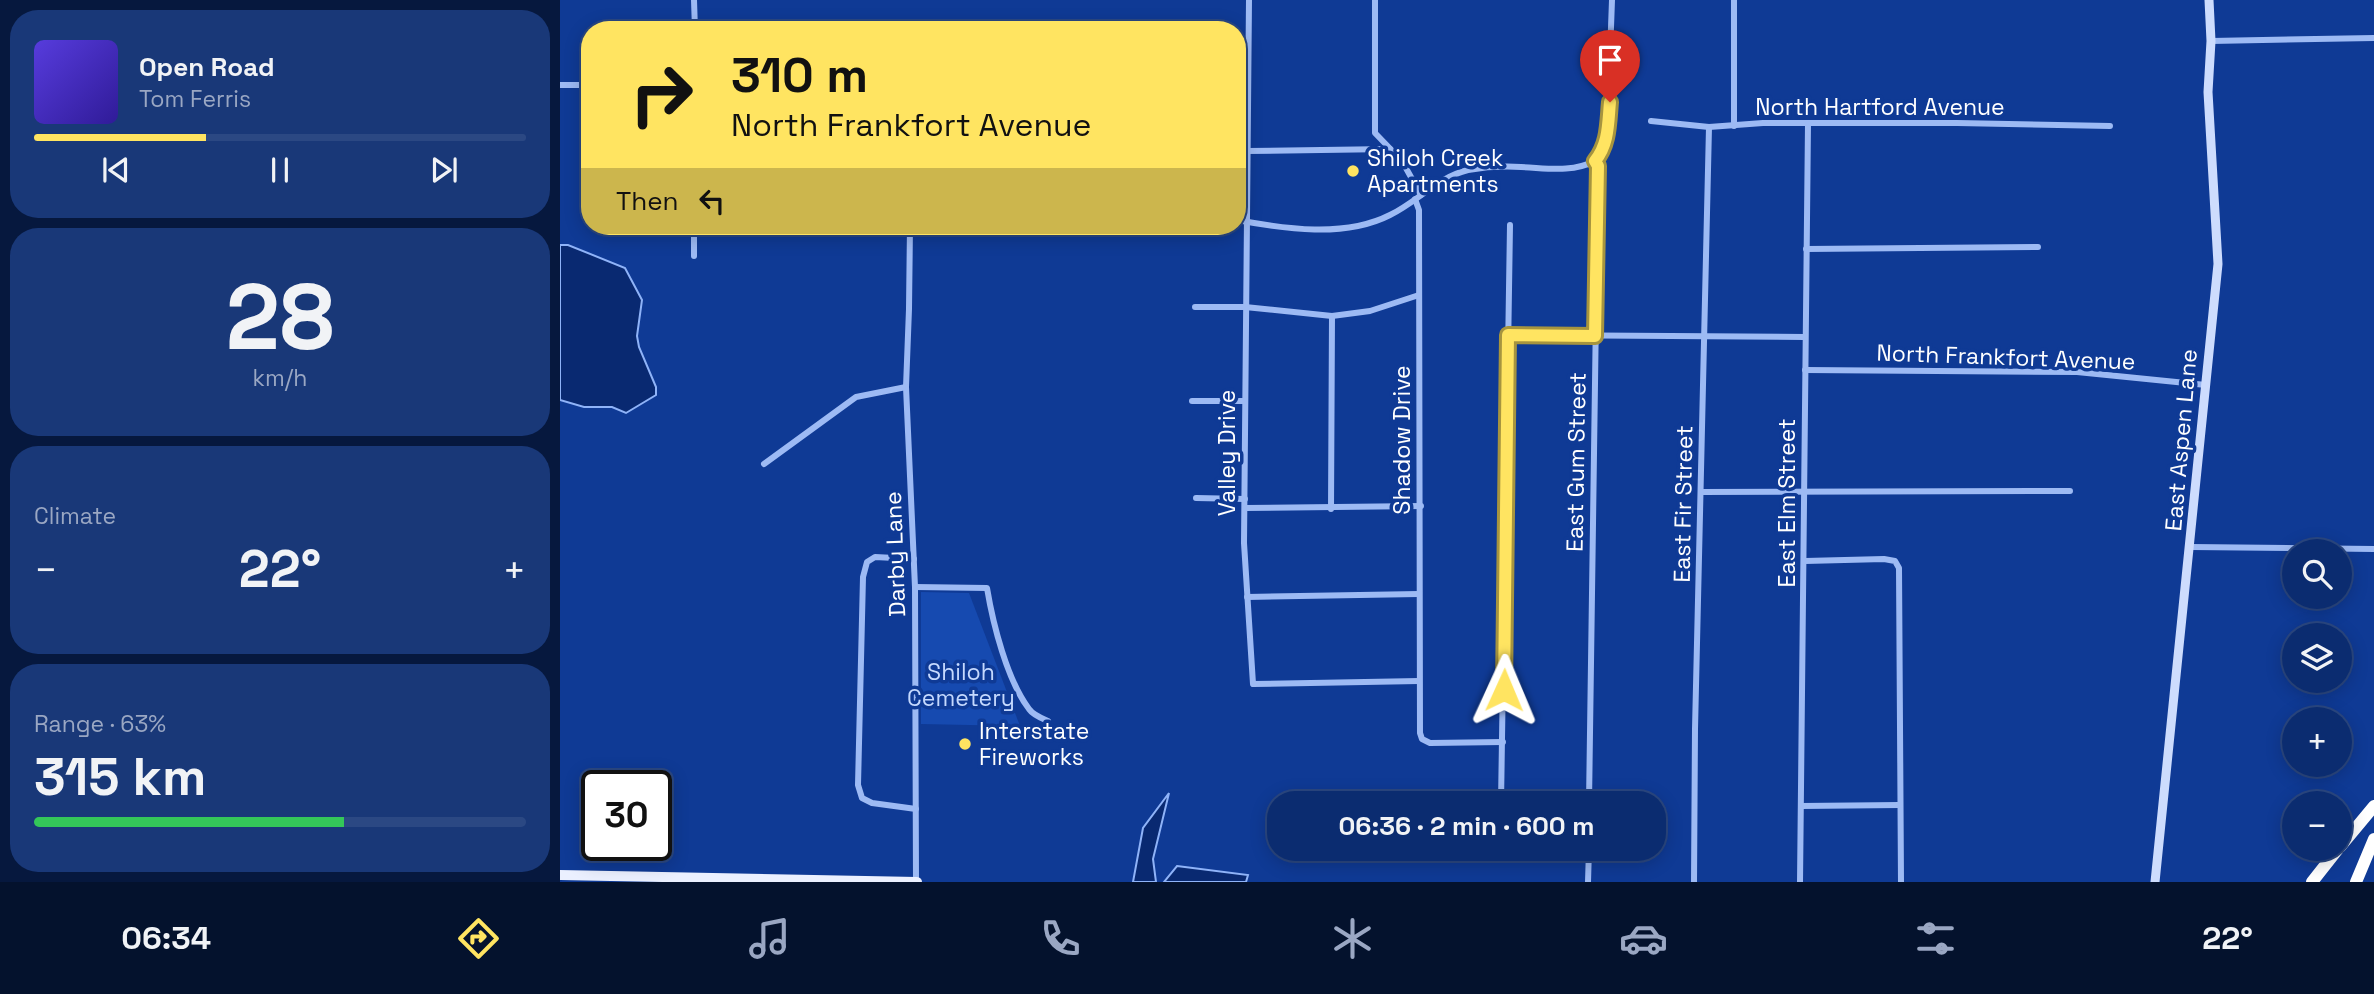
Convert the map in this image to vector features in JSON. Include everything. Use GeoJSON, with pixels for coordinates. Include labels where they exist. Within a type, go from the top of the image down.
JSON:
{"type":"FeatureCollection","features":[{"type":"Feature","properties":{"kind":"highway"},"geometry":{"type":"LineString","coordinates":[[2352,832],[2374,806]]}},
{"type":"Feature","properties":{"kind":"highway"},"geometry":{"type":"LineString","coordinates":[[2356,882],[2374,839]]}},
{"type":"Feature","properties":{"kind":"highway"},"geometry":{"type":"LineString","coordinates":[[2312,882],[2329,861]]}},
{"type":"Feature","properties":{"kind":"main road"},"geometry":{"type":"LineString","coordinates":[[560,875],[677,880],[916,882]]}},
{"type":"Feature","properties":{"kind":"street"},"geometry":{"type":"LineString","coordinates":[[694,0],[695,21]]}},
{"type":"Feature","properties":{"kind":"street","name":"Valley Drive"},"geometry":{"type":"LineString","coordinates":[[1246,222],[1249,0]]}},
{"type":"Feature","properties":{"kind":"street"},"geometry":{"type":"LineString","coordinates":[[1375,0],[1375,133],[1402,161],[1418,197]]}},
{"type":"Feature","properties":{"kind":"street","name":"East Gum Street"},"geometry":{"type":"LineString","coordinates":[[1589,791],[1598,166],[1595,161],[1607,137],[1612,0]]}},
{"type":"Feature","properties":{"kind":"street"},"geometry":{"type":"LineString","coordinates":[[1734,0],[1734,126]]}},
{"type":"Feature","properties":{"kind":"street","name":"East Aspen Lane"},"geometry":{"type":"LineString","coordinates":[[2155,882],[2218,264],[2208,92],[2211,41],[2209,0]]}},
{"type":"Feature","properties":{"kind":"street"},"geometry":{"type":"LineString","coordinates":[[2211,41],[2374,38]]}},
{"type":"Feature","properties":{"kind":"street"},"geometry":{"type":"LineString","coordinates":[[560,85],[581,85]]}},
{"type":"Feature","properties":{"kind":"street","name":"North Hartford Avenue"},"geometry":{"type":"LineString","coordinates":[[1651,121],[1709,127],[1763,123],[2110,126]]}},
{"type":"Feature","properties":{"kind":"street","name":"East Elm Street"},"geometry":{"type":"LineString","coordinates":[[1800,882],[1808,124]]}},
{"type":"Feature","properties":{"kind":"street","name":"East Fir Street"},"geometry":{"type":"LineString","coordinates":[[1694,882],[1709,127]]}},
{"type":"Feature","properties":{"kind":"street"},"geometry":{"type":"LineString","coordinates":[[1247,150],[1390,149]]}},
{"type":"Feature","properties":{"kind":"street"},"geometry":{"type":"LineString","coordinates":[[1246,222],[1313,228],[1354,227],[1390,216],[1456,174],[1470,170],[1518,166],[1556,170],[1585,166],[1595,161]]}},
{"type":"Feature","properties":{"kind":"street","name":"Shadow Drive"},"geometry":{"type":"LineString","coordinates":[[1418,197],[1420,733],[1422,739],[1430,743],[1503,742]]}},
{"type":"Feature","properties":{"kind":"street"},"geometry":{"type":"LineString","coordinates":[[1501,791],[1510,225]]}},
{"type":"Feature","properties":{"kind":"street"},"geometry":{"type":"LineString","coordinates":[[694,235],[694,256]]}},
{"type":"Feature","properties":{"kind":"street","name":"Darby Lane"},"geometry":{"type":"LineString","coordinates":[[909,235],[906,387],[915,587],[916,882]]}},
{"type":"Feature","properties":{"kind":"street","name":"Valley Drive"},"geometry":{"type":"LineString","coordinates":[[1246,235],[1244,543],[1253,684],[1419,681]]}},
{"type":"Feature","properties":{"kind":"street"},"geometry":{"type":"LineString","coordinates":[[1806,249],[2038,247]]}},
{"type":"Feature","properties":{"kind":"street"},"geometry":{"type":"LineString","coordinates":[[1195,307],[1245,306],[1332,316],[1370,311],[1419,295]]}},
{"type":"Feature","properties":{"kind":"street"},"geometry":{"type":"LineString","coordinates":[[1331,509],[1332,316]]}},
{"type":"Feature","properties":{"kind":"street"},"geometry":{"type":"LineString","coordinates":[[1508,335],[1805,338]]}},
{"type":"Feature","properties":{"kind":"street","name":"North Frankfort Avenue"},"geometry":{"type":"LineString","coordinates":[[1805,370],[2077,372],[2206,385]]}},
{"type":"Feature","properties":{"kind":"street"},"geometry":{"type":"LineString","coordinates":[[764,464],[856,397],[906,387]]}},
{"type":"Feature","properties":{"kind":"street"},"geometry":{"type":"LineString","coordinates":[[1192,401],[1245,401]]}},
{"type":"Feature","properties":{"kind":"street"},"geometry":{"type":"LineString","coordinates":[[1701,492],[2070,491]]}},
{"type":"Feature","properties":{"kind":"street"},"geometry":{"type":"LineString","coordinates":[[1196,498],[1245,499]]}},
{"type":"Feature","properties":{"kind":"street"},"geometry":{"type":"LineString","coordinates":[[1245,508],[1421,506]]}},
{"type":"Feature","properties":{"kind":"street"},"geometry":{"type":"LineString","coordinates":[[2191,547],[2374,549]]}},
{"type":"Feature","properties":{"kind":"street"},"geometry":{"type":"LineString","coordinates":[[914,559],[876,558],[867,562],[863,577],[858,785],[862,798],[872,803],[916,808]]}},
{"type":"Feature","properties":{"kind":"street"},"geometry":{"type":"LineString","coordinates":[[1805,561],[1884,559],[1895,561],[1899,568],[1901,882]]}},
{"type":"Feature","properties":{"kind":"street"},"geometry":{"type":"LineString","coordinates":[[915,587],[986,588],[993,623],[1016,687],[1030,712],[1048,721]]}},
{"type":"Feature","properties":{"kind":"street"},"geometry":{"type":"LineString","coordinates":[[1247,597],[1419,594]]}},
{"type":"Feature","properties":{"kind":"street"},"geometry":{"type":"LineString","coordinates":[[1801,806],[1899,805]]}},
{"type":"Feature","properties":{"kind":"street"},"geometry":{"type":"LineString","coordinates":[[1588,882],[1589,861]]}},
{"type":"Feature","properties":{"kind":"green space","name":"Shiloh Cemetery"},"geometry":{"type":"Polygon","coordinates":[[[921,592],[969,593],[1020,726],[921,724],[921,592]]]}},
{"type":"Feature","properties":{"kind":"shaded area"},"geometry":{"type":"Polygon","coordinates":[[[560,245],[568,245],[625,268],[642,300],[637,336],[656,387],[656,395],[626,413],[612,407],[584,407],[560,400],[560,245]]]}},
{"type":"Feature","properties":{"kind":"shaded area"},"geometry":{"type":"Polygon","coordinates":[[[1169,793],[1153,859],[1156,882],[1133,882],[1143,828],[1169,793]]]}},
{"type":"Feature","properties":{"kind":"shaded area"},"geometry":{"type":"Polygon","coordinates":[[[1177,866],[1248,875],[1246,882],[1164,882],[1177,866]]]}},
{"type":"Feature","properties":{"kind":"place","name":"Shiloh Creek Apartments"},"geometry":{"type":"Point","coordinates":[1353,171]}},
{"type":"Feature","properties":{"kind":"place","name":"Interstate Fireworks"},"geometry":{"type":"Point","coordinates":[965,744]}},
{"type":"Feature","properties":{"kind":"route"},"geometry":{"type":"LineString","coordinates":[[1504,690],[1508,335],[1595,336],[1598,166],[1595,161],[1607,137],[1610,102]]}}]}
